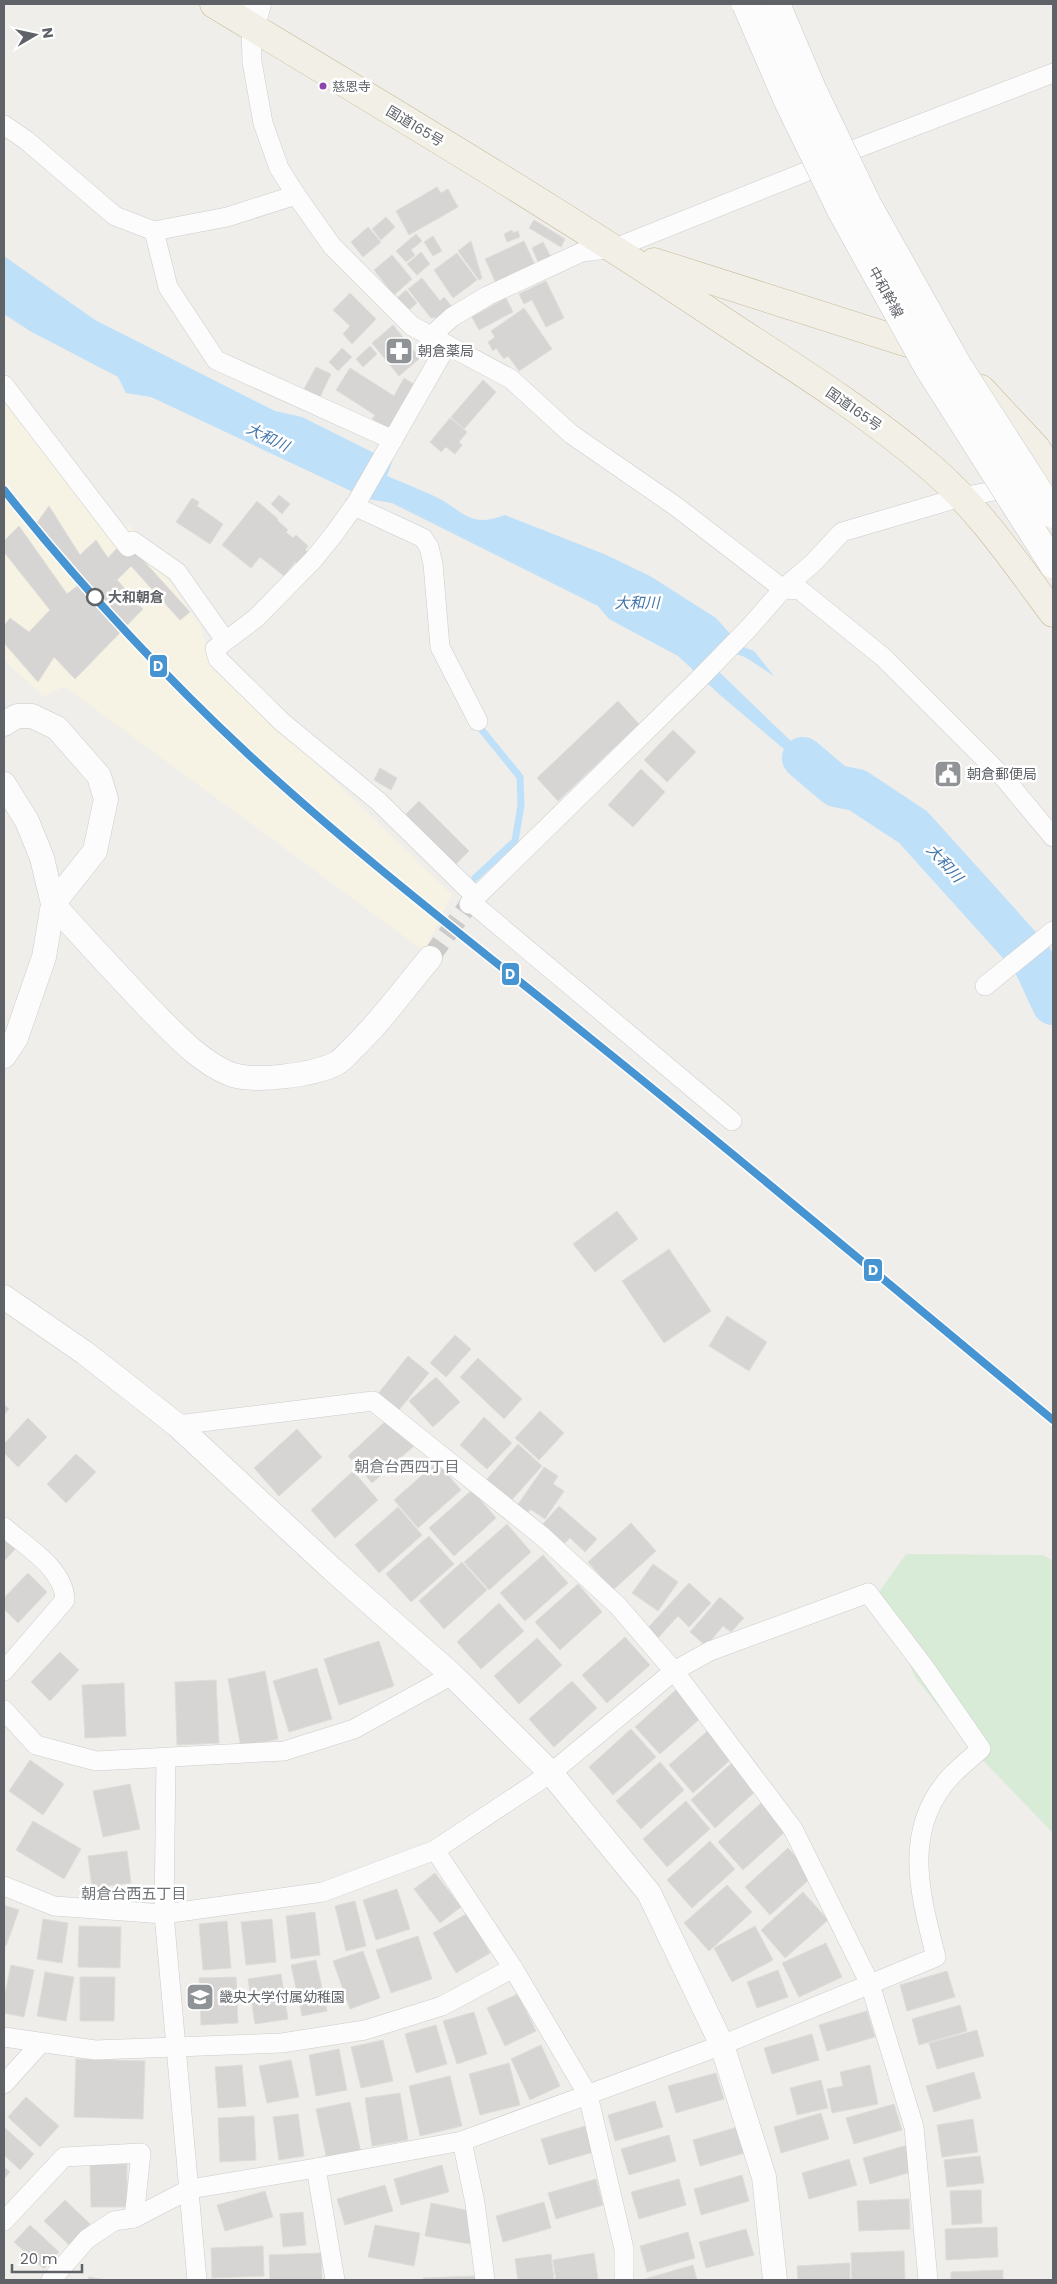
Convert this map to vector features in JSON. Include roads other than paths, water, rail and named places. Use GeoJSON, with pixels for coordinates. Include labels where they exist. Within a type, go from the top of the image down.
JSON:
{"type":"FeatureCollection","features":[{"type":"Feature","properties":{"kind":"highway","name":"国道165号"},"geometry":{"type":"LineString","coordinates":[[214,4],[254,15],[615,248],[864,415],[929,466],[960,497],[1002,543],[1053,613]]}},
{"type":"Feature","properties":{"kind":"highway","name":"国道165号"},"geometry":{"type":"LineString","coordinates":[[615,248],[688,274],[950,357],[1036,448],[1053,475]]}},
{"type":"Feature","properties":{"kind":"main road","name":"中和幹線"},"geometry":{"type":"LineString","coordinates":[[746,4],[788,101],[841,210],[928,367],[1053,564]]}},
{"type":"Feature","properties":{"kind":"main road","name":"中和幹線"},"geometry":{"type":"LineString","coordinates":[[776,4],[812,89],[866,204],[958,366],[1053,514]]}},
{"type":"Feature","properties":{"kind":"street"},"geometry":{"type":"LineString","coordinates":[[737,4],[808,171]]}},
{"type":"Feature","properties":{"kind":"street"},"geometry":{"type":"LineString","coordinates":[[785,4],[850,152],[933,308],[950,357]]}},
{"type":"Feature","properties":{"kind":"street"},"geometry":{"type":"LineString","coordinates":[[254,15],[252,62],[263,123],[279,168],[332,246],[412,326],[511,379],[571,434],[674,505],[783,589],[800,590],[882,657],[1004,778],[1053,837]]}},
{"type":"Feature","properties":{"kind":"street"},"geometry":{"type":"LineString","coordinates":[[431,336],[452,317],[487,296],[582,252],[615,248],[808,171],[850,152],[1053,73]]}},
{"type":"Feature","properties":{"kind":"street"},"geometry":{"type":"LineString","coordinates":[[4,125],[26,140],[115,216],[154,231],[227,217],[296,195]]}},
{"type":"Feature","properties":{"kind":"street"},"geometry":{"type":"LineString","coordinates":[[154,231],[168,287],[216,360],[391,442]]}},
{"type":"Feature","properties":{"kind":"street"},"geometry":{"type":"LineString","coordinates":[[447,345],[355,504],[314,560],[256,618],[225,640],[215,650],[218,659],[282,722],[378,801],[471,901],[732,1121]]}},
{"type":"Feature","properties":{"kind":"street"},"geometry":{"type":"LineString","coordinates":[[4,385],[128,547],[133,541],[177,572],[225,640]]}},
{"type":"Feature","properties":{"kind":"street"},"geometry":{"type":"LineString","coordinates":[[471,901],[698,680],[748,629],[783,589],[842,532],[960,497],[994,491]]}},
{"type":"Feature","properties":{"kind":"street"},"geometry":{"type":"LineString","coordinates":[[355,504],[423,538],[433,564],[440,647],[478,721]]}},
{"type":"Feature","properties":{"kind":"street"},"geometry":{"type":"LineString","coordinates":[[4,724],[16,716],[32,716],[57,728],[99,776],[106,799],[95,851],[53,904]]}},
{"type":"Feature","properties":{"kind":"street"},"geometry":{"type":"LineString","coordinates":[[4,784],[27,821],[42,858],[53,904],[44,957],[16,1038],[4,1056]]}},
{"type":"Feature","properties":{"kind":"street"},"geometry":{"type":"LineString","coordinates":[[53,904],[103,960],[169,1028],[199,1055],[230,1074],[251,1078],[290,1075],[316,1070],[338,1062],[362,1040],[430,958]]}},
{"type":"Feature","properties":{"kind":"street"},"geometry":{"type":"LineString","coordinates":[[984,986],[1053,931]]}},
{"type":"Feature","properties":{"kind":"street"},"geometry":{"type":"LineString","coordinates":[[4,1297],[84,1353],[177,1425],[332,1569],[452,1675],[551,1772],[649,1893],[722,2045],[764,2177],[775,2280]]}},
{"type":"Feature","properties":{"kind":"street"},"geometry":{"type":"LineString","coordinates":[[177,1425],[372,1401],[542,1536],[618,1606],[674,1671],[793,1828],[870,1984],[914,2127],[928,2280]]}},
{"type":"Feature","properties":{"kind":"street"},"geometry":{"type":"LineString","coordinates":[[4,1527],[55,1572],[65,1588],[66,1600],[4,1671]]}},
{"type":"Feature","properties":{"kind":"street"},"geometry":{"type":"LineString","coordinates":[[4,1886],[54,1906],[164,1914],[323,1892],[435,1850],[551,1772],[674,1671],[710,1651],[868,1593],[925,1668],[981,1749],[951,1776],[928,1809],[918,1853],[919,1886],[936,1957],[722,2045],[462,2141],[190,2189],[134,2218],[114,2221],[87,2239],[51,2280]]}},
{"type":"Feature","properties":{"kind":"street"},"geometry":{"type":"LineString","coordinates":[[4,1710],[36,1745],[96,1760],[284,1751],[354,1729],[452,1675]]}},
{"type":"Feature","properties":{"kind":"street"},"geometry":{"type":"LineString","coordinates":[[166,1758],[164,1914],[197,2280]]}},
{"type":"Feature","properties":{"kind":"street"},"geometry":{"type":"LineString","coordinates":[[435,1850],[513,1968],[588,2096],[624,2249],[624,2280]]}},
{"type":"Feature","properties":{"kind":"street"},"geometry":{"type":"LineString","coordinates":[[4,2037],[95,2050],[176,2049],[282,2043],[365,2030],[442,2006],[513,1968]]}},
{"type":"Feature","properties":{"kind":"street"},"geometry":{"type":"LineString","coordinates":[[4,2084],[41,2043]]}},
{"type":"Feature","properties":{"kind":"street"},"geometry":{"type":"LineString","coordinates":[[462,2141],[475,2203],[484,2280]]}},
{"type":"Feature","properties":{"kind":"street"},"geometry":{"type":"LineString","coordinates":[[4,2221],[64,2157],[141,2154],[134,2218]]}},
{"type":"Feature","properties":{"kind":"street"},"geometry":{"type":"LineString","coordinates":[[316,2168],[335,2280]]}},
{"type":"Feature","properties":{"kind":"water","name":"大和川"},"geometry":{"type":"Polygon","coordinates":[[[4,256],[95,320],[275,411],[302,417],[392,462],[387,476],[444,501],[467,516],[483,520],[505,515],[604,554],[650,576],[716,618],[741,646],[754,651],[774,676],[745,657],[717,648],[709,662],[801,751],[810,749],[853,791],[832,796],[785,750],[678,656],[609,619],[598,606],[392,503],[368,499],[151,397],[126,393],[118,377],[30,331],[4,314],[4,256]]]}},
{"type":"Feature","properties":{"kind":"waterway"},"geometry":{"type":"LineString","coordinates":[[475,878],[515,841],[521,805],[520,777],[481,729]]}},
{"type":"Feature","properties":{"kind":"waterway","name":"大和川"},"geometry":{"type":"LineString","coordinates":[[803,758],[836,786],[857,790],[913,827],[1032,959],[1053,1004]]}},
{"type":"Feature","properties":{"kind":"tunnel"},"geometry":{"type":"LineString","coordinates":[[430,958],[469,904]]}},
{"type":"Feature","properties":{"kind":"place","name":"慈恩寺"},"geometry":{"type":"Point","coordinates":[323,86]}},
{"type":"Feature","properties":{"kind":"place","name":"朝倉薬局"},"geometry":{"type":"Point","coordinates":[399,351]}},
{"type":"Feature","properties":{"kind":"place","name":"大和朝倉"},"geometry":{"type":"Point","coordinates":[95,597]}},
{"type":"Feature","properties":{"kind":"place","name":"朝倉郵便局"},"geometry":{"type":"Point","coordinates":[948,774]}},
{"type":"Feature","properties":{"kind":"place","name":"畿央大学付属幼稚園"},"geometry":{"type":"Point","coordinates":[200,1997]}},
{"type":"Feature","properties":{"kind":"district","name":"朝倉台西四丁目"},"geometry":{"type":"Point","coordinates":[407,1466]}},
{"type":"Feature","properties":{"kind":"district","name":"朝倉台西五丁目"},"geometry":{"type":"Point","coordinates":[134,1893]}}]}
